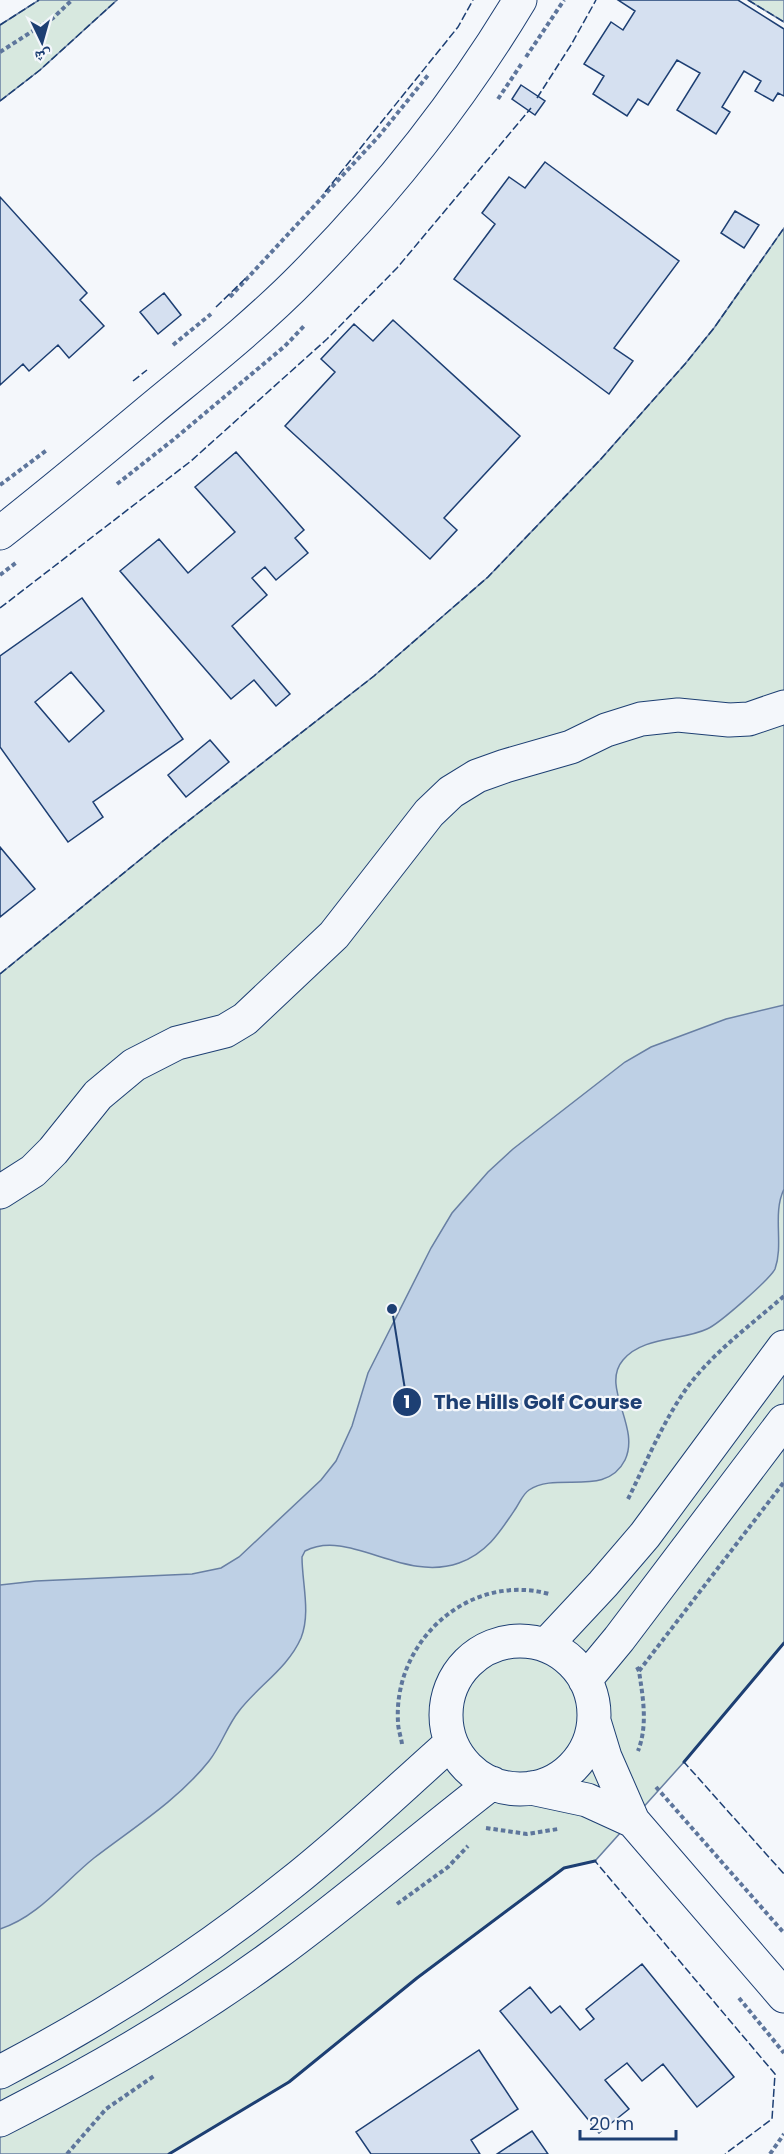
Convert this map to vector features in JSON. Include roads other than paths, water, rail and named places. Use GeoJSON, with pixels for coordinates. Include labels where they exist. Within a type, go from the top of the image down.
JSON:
{"type":"FeatureCollection","features":[{"type":"Feature","properties":{"kind":"street"},"geometry":{"type":"LineString","coordinates":[[0,533],[72,477],[229,346],[305,275],[376,199],[441,118],[520,0]]}},
{"type":"Feature","properties":{"kind":"street"},"geometry":{"type":"LineString","coordinates":[[0,1192],[33,1171],[53,1151],[98,1095],[134,1065],[177,1043],[225,1031],[245,1019],[334,935],[429,813],[451,792],[477,776],[571,747],[606,730],[641,718],[678,715],[729,720],[749,719],[784,707]]}},
{"type":"Feature","properties":{"kind":"street"},"geometry":{"type":"LineString","coordinates":[[546,1645],[645,1535],[784,1347]]}},
{"type":"Feature","properties":{"kind":"street"},"geometry":{"type":"LineString","coordinates":[[585,1680],[619,1639],[784,1421]]}},
{"type":"Feature","properties":{"kind":"street"},"geometry":{"type":"LineString","coordinates":[[594,1721],[586,1748],[569,1770],[545,1784],[518,1789],[492,1783],[467,1767],[451,1743],[446,1726],[445,1709],[456,1676],[466,1663],[480,1652],[512,1641],[529,1641],[546,1645],[562,1653],[575,1665],[585,1680],[605,1757],[633,1821],[784,1996]]}},
{"type":"Feature","properties":{"kind":"street"},"geometry":{"type":"LineString","coordinates":[[0,2072],[66,2037],[182,1965],[292,1883],[451,1743]]}},
{"type":"Feature","properties":{"kind":"street"},"geometry":{"type":"LineString","coordinates":[[0,2120],[111,2061],[242,1978],[317,1923],[492,1783]]}},
{"type":"Feature","properties":{"kind":"street"},"geometry":{"type":"LineString","coordinates":[[531,1788],[587,1800],[633,1821]]}},
{"type":"Feature","properties":{"kind":"water"},"geometry":{"type":"Polygon","coordinates":[[[784,1005],[784,1189],[779,1209],[779,1249],[775,1269],[754,1291],[707,1329],[641,1347],[631,1352],[623,1360],[617,1371],[616,1382],[629,1447],[625,1460],[617,1471],[606,1478],[594,1481],[553,1483],[529,1490],[492,1541],[477,1554],[459,1563],[438,1567],[418,1566],[340,1546],[322,1546],[305,1551],[302,1557],[305,1618],[301,1638],[281,1668],[239,1711],[209,1761],[169,1801],[83,1867],[39,1908],[0,1929],[0,1585],[36,1581],[192,1574],[221,1568],[239,1557],[321,1480],[336,1461],[352,1426],[368,1373],[431,1248],[452,1213],[488,1172],[513,1149],[625,1062],[651,1047],[726,1019],[784,1005]]]}},
{"type":"Feature","properties":{"kind":"place","name":"The Hills Golf Course"},"geometry":{"type":"Point","coordinates":[392,1309]}}]}
